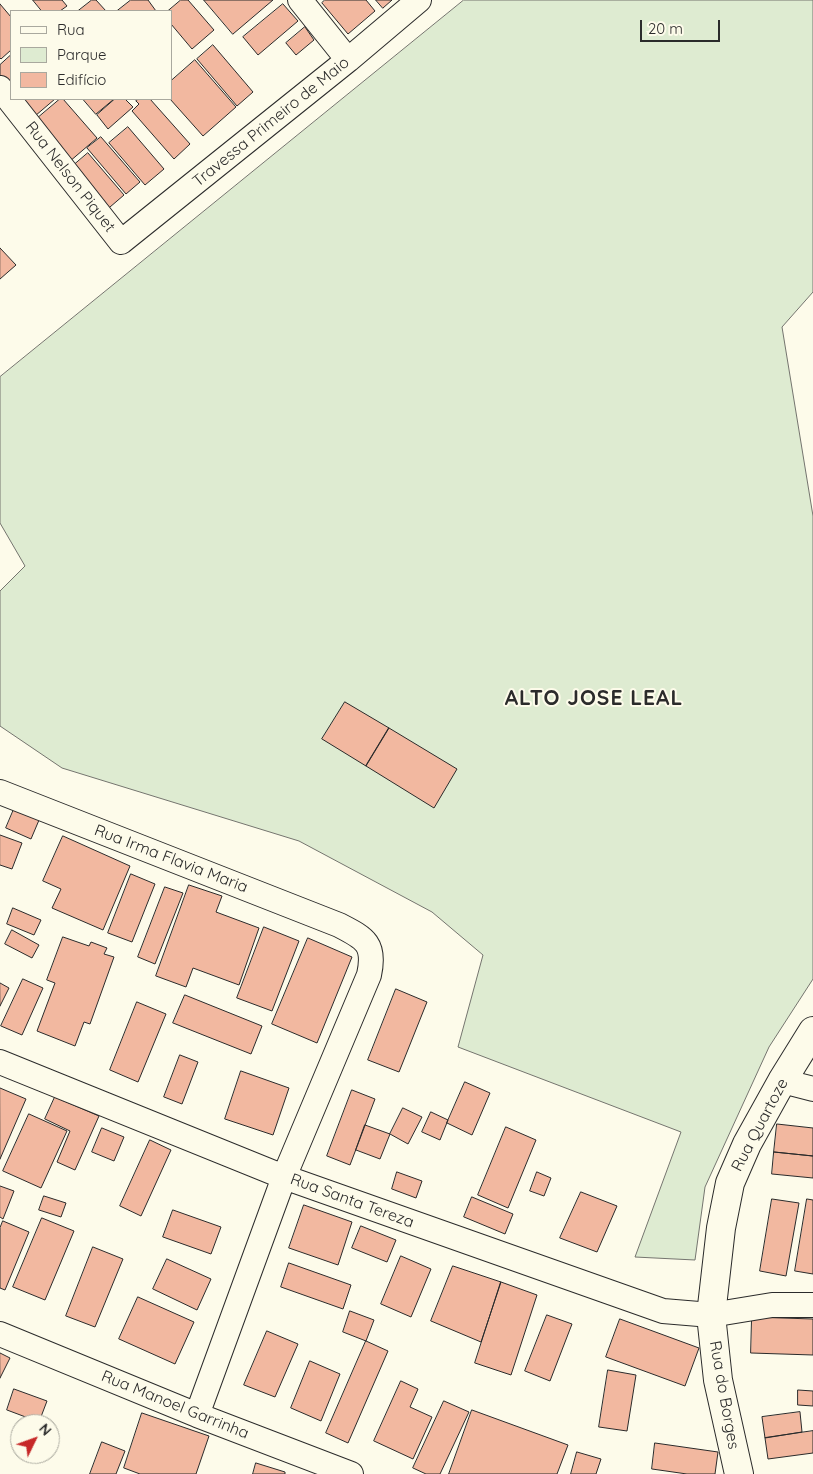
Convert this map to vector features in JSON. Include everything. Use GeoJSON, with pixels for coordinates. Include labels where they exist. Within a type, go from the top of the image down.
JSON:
{"type":"FeatureCollection","features":[{"type":"Feature","properties":{"kind":"street"},"geometry":{"type":"LineString","coordinates":[[300,0],[348,60]]}},
{"type":"Feature","properties":{"kind":"street","name":"Travessa Primeiro de Maio"},"geometry":{"type":"LineString","coordinates":[[121,242],[348,60],[419,0]]}},
{"type":"Feature","properties":{"kind":"street","name":"Rua Nelson Piquet"},"geometry":{"type":"LineString","coordinates":[[0,88],[121,242]]}},
{"type":"Feature","properties":{"kind":"street","name":"Rua Irma Flavia Maria"},"geometry":{"type":"LineString","coordinates":[[1,792],[339,925],[362,937],[370,948],[372,961],[369,974],[284,1177],[198,1415]]}},
{"type":"Feature","properties":{"kind":"street","name":"Rua Quartoze"},"geometry":{"type":"LineString","coordinates":[[711,1315],[721,1228],[730,1183],[747,1144],[782,1081],[813,1031]]}},
{"type":"Feature","properties":{"kind":"street","name":"Rua Santa Tereza"},"geometry":{"type":"LineString","coordinates":[[0,1062],[284,1177],[663,1312],[711,1315],[772,1304],[813,1305]]}},
{"type":"Feature","properties":{"kind":"street"},"geometry":{"type":"LineString","coordinates":[[782,1081],[813,1089]]}},
{"type":"Feature","properties":{"kind":"street","name":"Rua do Borges"},"geometry":{"type":"LineString","coordinates":[[711,1315],[718,1380],[739,1474]]}},
{"type":"Feature","properties":{"kind":"street","name":"Rua Manoel Garrinha"},"geometry":{"type":"LineString","coordinates":[[0,1334],[198,1415],[351,1474]]}},
{"type":"Feature","properties":{"kind":"green space"},"geometry":{"type":"Polygon","coordinates":[[[464,0],[813,0],[813,292],[782,327],[813,516],[813,979],[769,1047],[705,1187],[695,1260],[635,1257],[681,1132],[458,1047],[483,955],[432,912],[299,841],[62,768],[0,726],[0,591],[25,566],[0,523],[0,377],[464,0]]]}},
{"type":"Feature","properties":{"kind":"building"},"geometry":{"type":"Polygon","coordinates":[[[33,0],[62,0],[67,6],[61,10],[41,10],[33,0]]]}},
{"type":"Feature","properties":{"kind":"building"},"geometry":{"type":"Polygon","coordinates":[[[92,0],[96,0],[105,10],[79,10],[92,0]]]}},
{"type":"Feature","properties":{"kind":"building"},"geometry":{"type":"Polygon","coordinates":[[[131,0],[148,0],[155,10],[118,10],[131,0]]]}},
{"type":"Feature","properties":{"kind":"building"},"geometry":{"type":"Polygon","coordinates":[[[181,0],[188,0],[214,30],[192,49],[172,25],[172,10],[169,10],[181,0]]]}},
{"type":"Feature","properties":{"kind":"building"},"geometry":{"type":"Polygon","coordinates":[[[204,0],[273,0],[233,34],[204,0]]]}},
{"type":"Feature","properties":{"kind":"building"},"geometry":{"type":"Polygon","coordinates":[[[325,0],[366,0],[375,11],[348,34],[322,3],[325,0]]]}},
{"type":"Feature","properties":{"kind":"building"},"geometry":{"type":"Polygon","coordinates":[[[376,0],[392,0],[383,8],[376,0]]]}},
{"type":"Feature","properties":{"kind":"building"},"geometry":{"type":"Polygon","coordinates":[[[0,4],[10,16],[10,51],[0,58],[0,4]]]}},
{"type":"Feature","properties":{"kind":"building"},"geometry":{"type":"Polygon","coordinates":[[[283,4],[298,21],[258,55],[243,37],[283,4]]]}},
{"type":"Feature","properties":{"kind":"building"},"geometry":{"type":"Polygon","coordinates":[[[305,27],[314,40],[296,55],[286,43],[305,27]]]}},
{"type":"Feature","properties":{"kind":"building"},"geometry":{"type":"Polygon","coordinates":[[[213,45],[253,92],[237,106],[197,59],[213,45]]]}},
{"type":"Feature","properties":{"kind":"building"},"geometry":{"type":"Polygon","coordinates":[[[10,56],[10,88],[0,76],[0,65],[10,56]]]}},
{"type":"Feature","properties":{"kind":"building"},"geometry":{"type":"Polygon","coordinates":[[[195,60],[236,107],[203,136],[171,100],[172,80],[195,60]]]}},
{"type":"Feature","properties":{"kind":"building"},"geometry":{"type":"Polygon","coordinates":[[[21,100],[54,100],[35,116],[21,100]]]}},
{"type":"Feature","properties":{"kind":"building"},"geometry":{"type":"Polygon","coordinates":[[[59,100],[64,100],[97,138],[69,162],[33,122],[59,100]]]}},
{"type":"Feature","properties":{"kind":"building"},"geometry":{"type":"Polygon","coordinates":[[[84,100],[113,100],[96,114],[84,100]]]}},
{"type":"Feature","properties":{"kind":"building"},"geometry":{"type":"Polygon","coordinates":[[[114,100],[126,100],[133,107],[108,129],[97,115],[114,100]]]}},
{"type":"Feature","properties":{"kind":"building"},"geometry":{"type":"Polygon","coordinates":[[[151,100],[190,144],[174,159],[132,111],[139,104],[136,101],[151,100]]]}},
{"type":"Feature","properties":{"kind":"building"},"geometry":{"type":"Polygon","coordinates":[[[128,127],[164,169],[145,185],[109,143],[128,127]]]}},
{"type":"Feature","properties":{"kind":"building"},"geometry":{"type":"Polygon","coordinates":[[[101,137],[140,182],[126,194],[87,148],[101,137]]]}},
{"type":"Feature","properties":{"kind":"building"},"geometry":{"type":"Polygon","coordinates":[[[88,153],[124,195],[103,213],[67,171],[88,153]]]}},
{"type":"Feature","properties":{"kind":"building"},"geometry":{"type":"Polygon","coordinates":[[[0,248],[16,265],[0,279],[0,248]]]}},
{"type":"Feature","properties":{"kind":"building"},"geometry":{"type":"Polygon","coordinates":[[[345,702],[389,728],[366,766],[322,739],[345,702]]]}},
{"type":"Feature","properties":{"kind":"building"},"geometry":{"type":"Polygon","coordinates":[[[389,728],[457,769],[434,808],[366,766],[389,728]]]}},
{"type":"Feature","properties":{"kind":"building"},"geometry":{"type":"Polygon","coordinates":[[[17,802],[42,813],[31,839],[6,828],[17,802]]]}},
{"type":"Feature","properties":{"kind":"building"},"geometry":{"type":"Polygon","coordinates":[[[0,835],[22,843],[12,869],[0,865],[0,835]]]}},
{"type":"Feature","properties":{"kind":"building"},"geometry":{"type":"Polygon","coordinates":[[[63,836],[130,866],[103,930],[52,908],[61,889],[43,881],[63,836]]]}},
{"type":"Feature","properties":{"kind":"building"},"geometry":{"type":"Polygon","coordinates":[[[131,874],[155,884],[132,942],[108,933],[131,874]]]}},
{"type":"Feature","properties":{"kind":"building"},"geometry":{"type":"Polygon","coordinates":[[[189,885],[222,896],[216,912],[259,928],[239,985],[193,968],[186,987],[156,976],[189,885]]]}},
{"type":"Feature","properties":{"kind":"building"},"geometry":{"type":"Polygon","coordinates":[[[165,887],[183,893],[155,964],[138,957],[165,887]]]}},
{"type":"Feature","properties":{"kind":"building"},"geometry":{"type":"Polygon","coordinates":[[[13,908],[41,920],[34,935],[7,924],[13,908]]]}},
{"type":"Feature","properties":{"kind":"building"},"geometry":{"type":"Polygon","coordinates":[[[264,927],[299,941],[272,1011],[237,998],[264,927]]]}},
{"type":"Feature","properties":{"kind":"building"},"geometry":{"type":"Polygon","coordinates":[[[12,930],[39,945],[32,958],[5,944],[12,930]]]}},
{"type":"Feature","properties":{"kind":"building"},"geometry":{"type":"Polygon","coordinates":[[[63,937],[89,946],[91,942],[107,948],[104,954],[114,957],[90,1024],[84,1022],[75,1046],[37,1031],[55,983],[47,980],[63,937]]]}},
{"type":"Feature","properties":{"kind":"building"},"geometry":{"type":"Polygon","coordinates":[[[308,938],[352,957],[317,1043],[272,1024],[308,938]]]}},
{"type":"Feature","properties":{"kind":"building"},"geometry":{"type":"Polygon","coordinates":[[[23,979],[43,988],[22,1035],[1,1026],[23,979]]]}},
{"type":"Feature","properties":{"kind":"building"},"geometry":{"type":"Polygon","coordinates":[[[0,983],[9,988],[0,1006],[0,983]]]}},
{"type":"Feature","properties":{"kind":"building"},"geometry":{"type":"Polygon","coordinates":[[[396,989],[427,1002],[399,1072],[368,1060],[396,989]]]}},
{"type":"Feature","properties":{"kind":"building"},"geometry":{"type":"Polygon","coordinates":[[[185,995],[262,1026],[251,1054],[173,1023],[185,995]]]}},
{"type":"Feature","properties":{"kind":"building"},"geometry":{"type":"Polygon","coordinates":[[[137,1002],[166,1014],[138,1082],[110,1070],[137,1002]]]}},
{"type":"Feature","properties":{"kind":"building"},"geometry":{"type":"Polygon","coordinates":[[[180,1055],[198,1062],[182,1104],[164,1097],[180,1055]]]}},
{"type":"Feature","properties":{"kind":"building"},"geometry":{"type":"Polygon","coordinates":[[[241,1071],[289,1088],[273,1135],[225,1119],[241,1071]]]}},
{"type":"Feature","properties":{"kind":"building"},"geometry":{"type":"Polygon","coordinates":[[[465,1082],[490,1093],[472,1135],[447,1123],[465,1082]]]}},
{"type":"Feature","properties":{"kind":"building"},"geometry":{"type":"Polygon","coordinates":[[[0,1088],[26,1099],[0,1159],[0,1088]]]}},
{"type":"Feature","properties":{"kind":"building"},"geometry":{"type":"Polygon","coordinates":[[[352,1090],[375,1099],[350,1165],[327,1156],[352,1090]]]}},
{"type":"Feature","properties":{"kind":"building"},"geometry":{"type":"Polygon","coordinates":[[[55,1097],[99,1116],[75,1170],[57,1162],[70,1131],[45,1119],[55,1097]]]}},
{"type":"Feature","properties":{"kind":"building"},"geometry":{"type":"Polygon","coordinates":[[[403,1108],[422,1117],[408,1144],[390,1134],[403,1108]]]}},
{"type":"Feature","properties":{"kind":"building"},"geometry":{"type":"Polygon","coordinates":[[[431,1112],[448,1120],[440,1140],[422,1132],[431,1112]]]}},
{"type":"Feature","properties":{"kind":"building"},"geometry":{"type":"Polygon","coordinates":[[[29,1114],[67,1131],[41,1188],[3,1171],[29,1114]]]}},
{"type":"Feature","properties":{"kind":"building"},"geometry":{"type":"Polygon","coordinates":[[[777,1124],[813,1128],[813,1156],[774,1152],[777,1124]]]}},
{"type":"Feature","properties":{"kind":"building"},"geometry":{"type":"Polygon","coordinates":[[[365,1125],[390,1134],[380,1159],[356,1150],[365,1125]]]}},
{"type":"Feature","properties":{"kind":"building"},"geometry":{"type":"Polygon","coordinates":[[[506,1127],[536,1140],[508,1208],[478,1195],[506,1127]]]}},
{"type":"Feature","properties":{"kind":"building"},"geometry":{"type":"Polygon","coordinates":[[[102,1128],[124,1137],[114,1161],[92,1152],[102,1128]]]}},
{"type":"Feature","properties":{"kind":"building"},"geometry":{"type":"Polygon","coordinates":[[[150,1140],[171,1150],[141,1216],[120,1206],[150,1140]]]}},
{"type":"Feature","properties":{"kind":"building"},"geometry":{"type":"Polygon","coordinates":[[[774,1152],[813,1156],[813,1178],[772,1174],[774,1152]]]}},
{"type":"Feature","properties":{"kind":"building"},"geometry":{"type":"Polygon","coordinates":[[[397,1172],[422,1181],[416,1198],[392,1189],[397,1172]]]}},
{"type":"Feature","properties":{"kind":"building"},"geometry":{"type":"Polygon","coordinates":[[[537,1172],[551,1178],[544,1196],[530,1191],[537,1172]]]}},
{"type":"Feature","properties":{"kind":"building"},"geometry":{"type":"Polygon","coordinates":[[[0,1186],[14,1191],[3,1219],[0,1217],[0,1186]]]}},
{"type":"Feature","properties":{"kind":"building"},"geometry":{"type":"Polygon","coordinates":[[[581,1192],[617,1206],[597,1252],[560,1238],[581,1192]]]}},
{"type":"Feature","properties":{"kind":"building"},"geometry":{"type":"Polygon","coordinates":[[[44,1196],[66,1203],[61,1217],[39,1210],[44,1196]]]}},
{"type":"Feature","properties":{"kind":"building"},"geometry":{"type":"Polygon","coordinates":[[[472,1197],[513,1214],[505,1234],[464,1217],[472,1197]]]}},
{"type":"Feature","properties":{"kind":"building"},"geometry":{"type":"Polygon","coordinates":[[[772,1199],[799,1203],[786,1276],[760,1271],[772,1199]]]}},
{"type":"Feature","properties":{"kind":"building"},"geometry":{"type":"Polygon","coordinates":[[[807,1199],[813,1200],[813,1274],[795,1271],[807,1199]]]}},
{"type":"Feature","properties":{"kind":"building"},"geometry":{"type":"Polygon","coordinates":[[[304,1205],[352,1222],[338,1265],[289,1248],[304,1205]]]}},
{"type":"Feature","properties":{"kind":"building"},"geometry":{"type":"Polygon","coordinates":[[[173,1210],[221,1227],[211,1254],[163,1237],[173,1210]]]}},
{"type":"Feature","properties":{"kind":"building"},"geometry":{"type":"Polygon","coordinates":[[[42,1218],[74,1231],[45,1300],[13,1287],[42,1218]]]}},
{"type":"Feature","properties":{"kind":"building"},"geometry":{"type":"Polygon","coordinates":[[[3,1221],[29,1232],[5,1290],[0,1288],[0,1228],[3,1221]]]}},
{"type":"Feature","properties":{"kind":"building"},"geometry":{"type":"Polygon","coordinates":[[[361,1226],[396,1240],[387,1262],[352,1248],[361,1226]]]}},
{"type":"Feature","properties":{"kind":"building"},"geometry":{"type":"Polygon","coordinates":[[[93,1247],[123,1259],[95,1327],[66,1316],[93,1247]]]}},
{"type":"Feature","properties":{"kind":"building"},"geometry":{"type":"Polygon","coordinates":[[[401,1256],[431,1269],[411,1317],[381,1304],[401,1256]]]}},
{"type":"Feature","properties":{"kind":"building"},"geometry":{"type":"Polygon","coordinates":[[[167,1259],[211,1279],[197,1310],[153,1289],[167,1259]]]}},
{"type":"Feature","properties":{"kind":"building"},"geometry":{"type":"Polygon","coordinates":[[[289,1263],[351,1285],[343,1309],[281,1287],[289,1263]]]}},
{"type":"Feature","properties":{"kind":"building"},"geometry":{"type":"Polygon","coordinates":[[[453,1266],[501,1282],[481,1342],[431,1321],[453,1266]]]}},
{"type":"Feature","properties":{"kind":"building"},"geometry":{"type":"Polygon","coordinates":[[[501,1282],[537,1295],[511,1375],[475,1363],[501,1282]]]}},
{"type":"Feature","properties":{"kind":"building"},"geometry":{"type":"Polygon","coordinates":[[[138,1297],[194,1322],[175,1364],[119,1339],[138,1297]]]}},
{"type":"Feature","properties":{"kind":"building"},"geometry":{"type":"Polygon","coordinates":[[[350,1311],[374,1320],[366,1341],[343,1332],[350,1311]]]}},
{"type":"Feature","properties":{"kind":"building"},"geometry":{"type":"Polygon","coordinates":[[[547,1315],[572,1324],[550,1381],[525,1371],[547,1315]]]}},
{"type":"Feature","properties":{"kind":"building"},"geometry":{"type":"Polygon","coordinates":[[[752,1317],[813,1319],[813,1355],[751,1353],[752,1317]]]}},
{"type":"Feature","properties":{"kind":"building"},"geometry":{"type":"Polygon","coordinates":[[[620,1319],[699,1348],[685,1386],[606,1357],[620,1319]]]}},
{"type":"Feature","properties":{"kind":"building"},"geometry":{"type":"Polygon","coordinates":[[[267,1331],[298,1344],[275,1397],[244,1385],[267,1331]]]}},
{"type":"Feature","properties":{"kind":"building"},"geometry":{"type":"Polygon","coordinates":[[[366,1341],[388,1351],[348,1443],[326,1433],[366,1341]]]}},
{"type":"Feature","properties":{"kind":"building"},"geometry":{"type":"Polygon","coordinates":[[[0,1353],[10,1358],[0,1378],[0,1353]]]}},
{"type":"Feature","properties":{"kind":"building"},"geometry":{"type":"Polygon","coordinates":[[[310,1361],[340,1374],[321,1421],[291,1408],[310,1361]]]}},
{"type":"Feature","properties":{"kind":"building"},"geometry":{"type":"Polygon","coordinates":[[[608,1370],[636,1375],[627,1431],[599,1427],[608,1370]]]}},
{"type":"Feature","properties":{"kind":"building"},"geometry":{"type":"Polygon","coordinates":[[[401,1381],[418,1389],[410,1407],[432,1417],[413,1459],[374,1441],[401,1381]]]}},
{"type":"Feature","properties":{"kind":"building"},"geometry":{"type":"Polygon","coordinates":[[[14,1389],[47,1401],[42,1414],[18,1414],[7,1410],[14,1389]]]}},
{"type":"Feature","properties":{"kind":"building"},"geometry":{"type":"Polygon","coordinates":[[[798,1390],[813,1391],[813,1406],[798,1405],[798,1390]]]}},
{"type":"Feature","properties":{"kind":"building"},"geometry":{"type":"Polygon","coordinates":[[[444,1401],[469,1412],[440,1474],[426,1474],[413,1468],[444,1401]]]}},
{"type":"Feature","properties":{"kind":"building"},"geometry":{"type":"Polygon","coordinates":[[[472,1410],[568,1445],[557,1474],[449,1474],[472,1410]]]}},
{"type":"Feature","properties":{"kind":"building"},"geometry":{"type":"Polygon","coordinates":[[[800,1412],[802,1432],[765,1438],[762,1417],[800,1412]]]}},
{"type":"Feature","properties":{"kind":"building"},"geometry":{"type":"Polygon","coordinates":[[[142,1413],[209,1436],[196,1474],[140,1474],[124,1468],[142,1413]]]}},
{"type":"Feature","properties":{"kind":"building"},"geometry":{"type":"Polygon","coordinates":[[[813,1431],[813,1453],[768,1459],[765,1438],[813,1431]]]}},
{"type":"Feature","properties":{"kind":"building"},"geometry":{"type":"Polygon","coordinates":[[[102,1442],[125,1451],[116,1474],[90,1474],[102,1442]]]}},
{"type":"Feature","properties":{"kind":"building"},"geometry":{"type":"Polygon","coordinates":[[[655,1443],[718,1452],[715,1474],[687,1474],[652,1469],[655,1443]]]}},
{"type":"Feature","properties":{"kind":"building"},"geometry":{"type":"Polygon","coordinates":[[[577,1452],[601,1459],[596,1474],[571,1474],[577,1452]]]}},
{"type":"Feature","properties":{"kind":"building"},"geometry":{"type":"Polygon","coordinates":[[[256,1463],[285,1472],[285,1474],[253,1474],[256,1463]]]}},
{"type":"Feature","properties":{"kind":"district","name":"ALTO JOSE LEAL"},"geometry":{"type":"Point","coordinates":[594,699]}}]}
